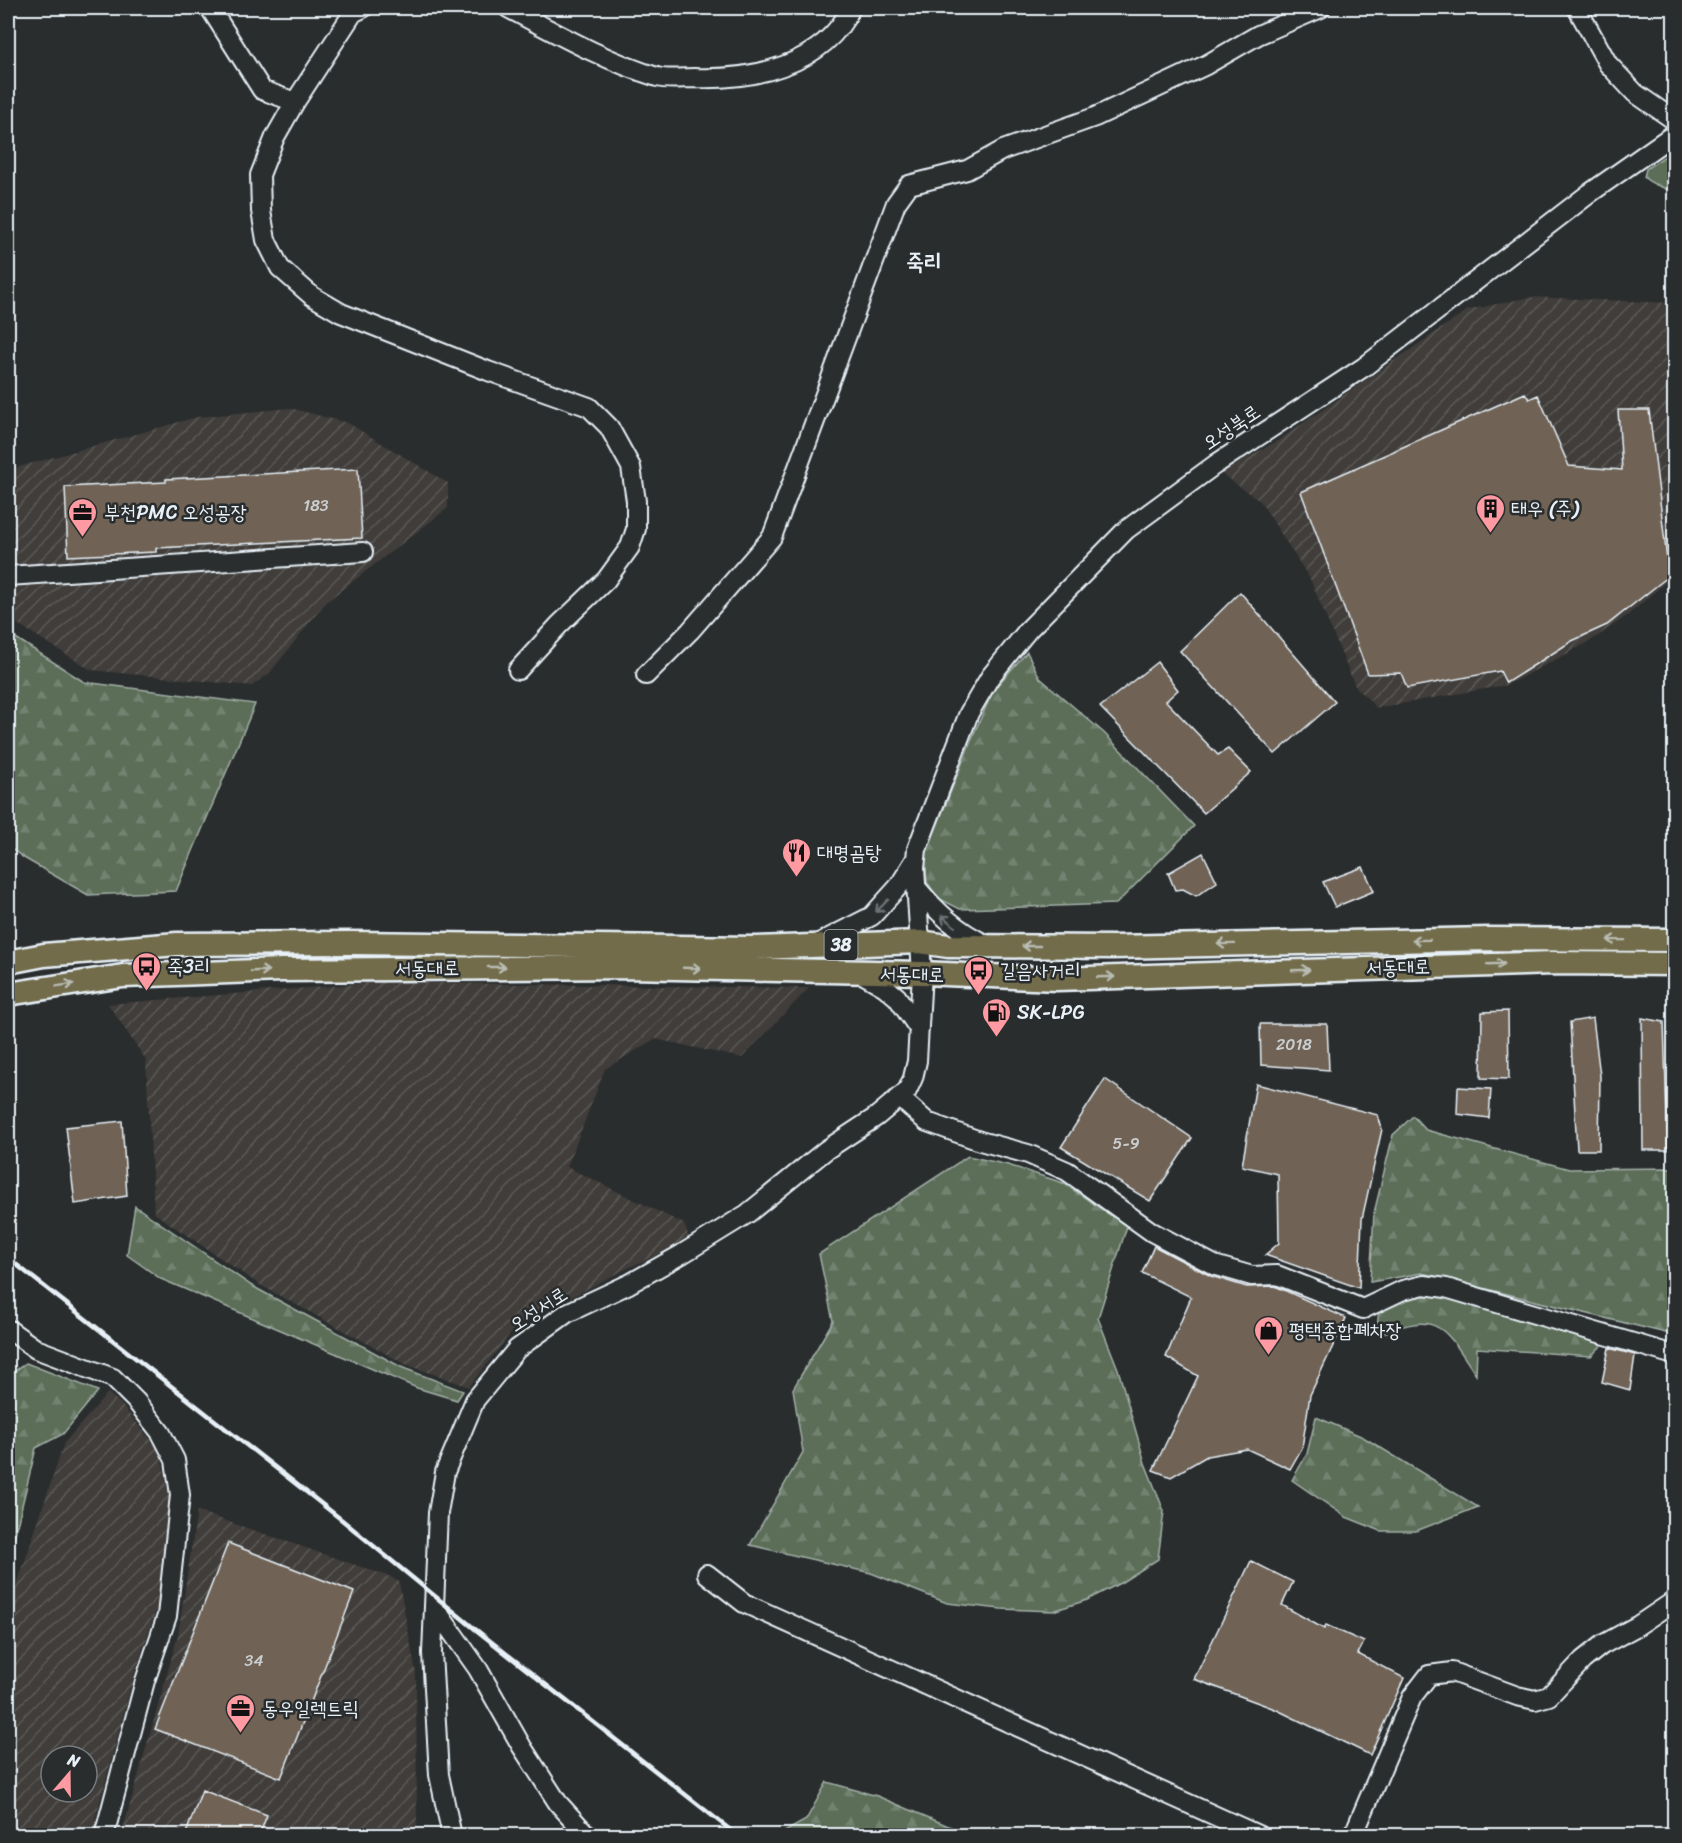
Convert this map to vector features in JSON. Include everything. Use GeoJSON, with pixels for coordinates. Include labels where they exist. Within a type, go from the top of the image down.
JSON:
{"type":"FeatureCollection","features":[{"type":"Feature","properties":{"kind":"main road","name":"서동대로"},"geometry":{"type":"LineString","coordinates":[[8,962],[44,955],[177,944],[352,942],[756,948],[920,942],[948,946],[1113,947],[1489,939],[1674,940]]}},
{"type":"Feature","properties":{"kind":"main road","name":"서동대로"},"geometry":{"type":"LineString","coordinates":[[8,994],[123,976],[284,970],[627,967],[922,973],[1057,979],[1553,963],[1674,964]]}},
{"type":"Feature","properties":{"kind":"street"},"geometry":{"type":"LineString","coordinates":[[210,8],[262,90],[295,102]]}},
{"type":"Feature","properties":{"kind":"street"},"geometry":{"type":"LineString","coordinates":[[363,8],[353,13],[295,102],[275,137],[260,176],[261,210],[266,240],[280,268],[312,296],[341,313],[488,371],[589,407],[609,427],[631,467],[636,501],[636,529],[630,547],[606,580],[559,625],[518,670]]}},
{"type":"Feature","properties":{"kind":"street"},"geometry":{"type":"LineString","coordinates":[[508,8],[597,54],[660,78],[718,79],[770,71],[791,63],[824,44],[846,20],[851,8]]}},
{"type":"Feature","properties":{"kind":"street"},"geometry":{"type":"LineString","coordinates":[[646,675],[690,631],[772,537],[896,203],[909,185],[967,170],[1003,150],[1095,117],[1206,65],[1258,35],[1321,8]]}},
{"type":"Feature","properties":{"kind":"street"},"geometry":{"type":"LineString","coordinates":[[1577,8],[1608,64],[1635,93],[1674,120]]}},
{"type":"Feature","properties":{"kind":"street","name":"오성북로"},"geometry":{"type":"LineString","coordinates":[[916,854],[969,713],[990,677],[1028,630],[1126,530],[1215,464],[1364,367],[1590,193],[1674,134]]}},
{"type":"Feature","properties":{"kind":"street"},"geometry":{"type":"LineString","coordinates":[[8,576],[363,552]]}},
{"type":"Feature","properties":{"kind":"street"},"geometry":{"type":"LineString","coordinates":[[815,946],[872,916],[899,886],[916,854]]}},
{"type":"Feature","properties":{"kind":"street","name":"오성서로"},"geometry":{"type":"LineString","coordinates":[[452,1836],[440,1775],[432,1653],[438,1513],[445,1472],[475,1400],[517,1349],[567,1313],[629,1284],[747,1214],[826,1150],[876,1117],[907,1091],[913,1078],[922,973],[916,854]]}},
{"type":"Feature","properties":{"kind":"street"},"geometry":{"type":"LineString","coordinates":[[916,886],[935,910],[949,922],[968,936],[989,946]]}},
{"type":"Feature","properties":{"kind":"street"},"geometry":{"type":"LineString","coordinates":[[859,972],[891,992],[919,1029]]}},
{"type":"Feature","properties":{"kind":"street"},"geometry":{"type":"LineString","coordinates":[[900,1097],[927,1122],[980,1142],[1028,1154],[1067,1171],[1152,1232],[1214,1264],[1252,1276],[1276,1275],[1363,1309],[1403,1290],[1425,1285],[1446,1288],[1674,1355]]}},
{"type":"Feature","properties":{"kind":"street"},"geometry":{"type":"LineString","coordinates":[[8,1329],[36,1349],[113,1378],[136,1401],[161,1432],[175,1460],[180,1495],[168,1616],[145,1680],[104,1836]]}},
{"type":"Feature","properties":{"kind":"street"},"geometry":{"type":"LineString","coordinates":[[707,1574],[744,1603],[1260,1836]]}},
{"type":"Feature","properties":{"kind":"street"},"geometry":{"type":"LineString","coordinates":[[1353,1836],[1412,1697],[1429,1675],[1452,1672],[1517,1696],[1535,1700],[1549,1696],[1583,1660],[1602,1645],[1637,1626],[1674,1601]]}},
{"type":"Feature","properties":{"kind":"street"},"geometry":{"type":"LineString","coordinates":[[434,1607],[478,1669],[522,1747],[558,1803],[588,1836]]}},
{"type":"Feature","properties":{"kind":"shaded area","name":"태우 (주)"},"geometry":{"type":"Polygon","coordinates":[[[1531,297],[1674,303],[1674,405],[1666,409],[1674,503],[1674,575],[1628,615],[1589,642],[1507,685],[1377,708],[1355,686],[1310,579],[1260,501],[1220,473],[1277,441],[1468,310],[1531,297]]]}},
{"type":"Feature","properties":{"kind":"shaded area"},"geometry":{"type":"Polygon","coordinates":[[[290,408],[348,423],[448,483],[448,508],[326,602],[269,674],[252,686],[91,670],[8,618],[8,470],[197,417],[290,408]]]}},
{"type":"Feature","properties":{"kind":"shaded area"},"geometry":{"type":"Polygon","coordinates":[[[381,982],[809,988],[742,1058],[655,1039],[605,1069],[567,1167],[684,1224],[690,1240],[630,1267],[517,1325],[469,1387],[405,1364],[260,1285],[154,1213],[146,1060],[108,1004],[381,982]]]}},
{"type":"Feature","properties":{"kind":"shaded area"},"geometry":{"type":"Polygon","coordinates":[[[108,1393],[120,1403],[160,1451],[170,1500],[157,1607],[134,1676],[91,1835],[8,1835],[8,1605],[14,1594],[64,1443],[108,1393]]]}},
{"type":"Feature","properties":{"kind":"shaded area"},"geometry":{"type":"Polygon","coordinates":[[[197,1511],[391,1577],[399,1582],[416,1673],[417,1830],[396,1836],[121,1836],[178,1635],[197,1511]]]}},
{"type":"Feature","properties":{"kind":"green space"},"geometry":{"type":"Polygon","coordinates":[[[1674,150],[1674,194],[1644,177],[1646,169],[1674,150]]]}},
{"type":"Feature","properties":{"kind":"green space"},"geometry":{"type":"Polygon","coordinates":[[[8,633],[84,682],[255,704],[176,891],[88,895],[24,858],[8,846],[8,633]]]}},
{"type":"Feature","properties":{"kind":"green space"},"geometry":{"type":"Polygon","coordinates":[[[1027,652],[1040,678],[1104,733],[1194,826],[1116,904],[960,909],[938,898],[927,882],[925,856],[975,731],[994,689],[1027,652]]]}},
{"type":"Feature","properties":{"kind":"green space"},"geometry":{"type":"Polygon","coordinates":[[[1413,1116],[1426,1130],[1569,1169],[1674,1168],[1674,1335],[1422,1273],[1370,1282],[1374,1213],[1393,1135],[1413,1116]]]}},
{"type":"Feature","properties":{"kind":"green space"},"geometry":{"type":"Polygon","coordinates":[[[968,1156],[1008,1165],[1063,1183],[1127,1226],[1098,1318],[1118,1369],[1145,1463],[1164,1511],[1158,1559],[1122,1582],[1087,1600],[1053,1611],[1001,1609],[947,1603],[871,1573],[750,1545],[803,1452],[793,1389],[833,1321],[819,1254],[968,1156]]]}},
{"type":"Feature","properties":{"kind":"green space"},"geometry":{"type":"Polygon","coordinates":[[[135,1206],[252,1286],[401,1367],[463,1391],[457,1400],[417,1388],[161,1279],[127,1255],[135,1206]]]}},
{"type":"Feature","properties":{"kind":"green space"},"geometry":{"type":"Polygon","coordinates":[[[1442,1292],[1607,1340],[1591,1356],[1477,1348],[1476,1375],[1449,1336],[1430,1324],[1418,1323],[1384,1333],[1377,1329],[1379,1309],[1402,1297],[1442,1292]]]}},
{"type":"Feature","properties":{"kind":"green space"},"geometry":{"type":"Polygon","coordinates":[[[26,1363],[98,1391],[63,1434],[36,1448],[8,1563],[8,1376],[26,1363]]]}},
{"type":"Feature","properties":{"kind":"green space"},"geometry":{"type":"Polygon","coordinates":[[[1316,1417],[1363,1437],[1478,1507],[1416,1531],[1381,1531],[1346,1517],[1292,1480],[1307,1454],[1316,1417]]]}},
{"type":"Feature","properties":{"kind":"green space"},"geometry":{"type":"Polygon","coordinates":[[[827,1782],[877,1796],[970,1835],[779,1835],[806,1820],[827,1782]]]}},
{"type":"Feature","properties":{"kind":"building","name":"태우 (주)"},"geometry":{"type":"Polygon","coordinates":[[[1525,393],[1529,399],[1538,395],[1569,466],[1622,470],[1618,410],[1649,410],[1669,576],[1607,625],[1572,641],[1506,683],[1500,671],[1407,688],[1401,673],[1368,674],[1301,492],[1525,393]]]}},
{"type":"Feature","properties":{"kind":"building"},"geometry":{"type":"Polygon","coordinates":[[[358,469],[362,538],[156,548],[156,552],[68,556],[65,487],[358,469]]]}},
{"type":"Feature","properties":{"kind":"building"},"geometry":{"type":"Polygon","coordinates":[[[1240,592],[1335,702],[1275,754],[1180,651],[1240,592]]]}},
{"type":"Feature","properties":{"kind":"building"},"geometry":{"type":"Polygon","coordinates":[[[1157,662],[1178,690],[1166,701],[1218,755],[1228,749],[1251,772],[1204,813],[1100,707],[1157,662]]]}},
{"type":"Feature","properties":{"kind":"building"},"geometry":{"type":"Polygon","coordinates":[[[1203,853],[1217,882],[1196,896],[1183,889],[1175,890],[1168,873],[1203,853]]]}},
{"type":"Feature","properties":{"kind":"building"},"geometry":{"type":"Polygon","coordinates":[[[1363,867],[1374,891],[1335,907],[1323,882],[1363,867]]]}},
{"type":"Feature","properties":{"kind":"building"},"geometry":{"type":"Polygon","coordinates":[[[1508,1011],[1509,1079],[1481,1078],[1482,1012],[1508,1011]]]}},
{"type":"Feature","properties":{"kind":"building"},"geometry":{"type":"Polygon","coordinates":[[[1593,1018],[1600,1076],[1599,1150],[1577,1150],[1570,1022],[1593,1018]]]}},
{"type":"Feature","properties":{"kind":"building"},"geometry":{"type":"Polygon","coordinates":[[[1642,1018],[1664,1022],[1668,1150],[1643,1150],[1642,1018]]]}},
{"type":"Feature","properties":{"kind":"building"},"geometry":{"type":"Polygon","coordinates":[[[1260,1024],[1327,1024],[1329,1070],[1261,1065],[1260,1024]]]}},
{"type":"Feature","properties":{"kind":"building"},"geometry":{"type":"Polygon","coordinates":[[[1105,1079],[1192,1138],[1150,1201],[1061,1147],[1105,1079]]]}},
{"type":"Feature","properties":{"kind":"building"},"geometry":{"type":"Polygon","coordinates":[[[1256,1084],[1378,1115],[1382,1129],[1362,1219],[1359,1288],[1265,1255],[1279,1243],[1278,1174],[1242,1166],[1256,1084]]]}},
{"type":"Feature","properties":{"kind":"building"},"geometry":{"type":"Polygon","coordinates":[[[1458,1087],[1491,1089],[1489,1118],[1457,1114],[1458,1087]]]}},
{"type":"Feature","properties":{"kind":"building"},"geometry":{"type":"Polygon","coordinates":[[[122,1121],[127,1196],[75,1204],[66,1127],[122,1121]]]}},
{"type":"Feature","properties":{"kind":"building","name":"평택종합폐차장"},"geometry":{"type":"Polygon","coordinates":[[[1154,1246],[1211,1276],[1247,1287],[1275,1286],[1346,1318],[1310,1395],[1302,1448],[1290,1469],[1247,1449],[1207,1456],[1171,1477],[1153,1470],[1198,1376],[1166,1357],[1191,1297],[1142,1273],[1154,1246]]]}},
{"type":"Feature","properties":{"kind":"building"},"geometry":{"type":"Polygon","coordinates":[[[1609,1348],[1635,1355],[1630,1390],[1602,1382],[1609,1348]]]}},
{"type":"Feature","properties":{"kind":"building"},"geometry":{"type":"Polygon","coordinates":[[[228,1543],[354,1592],[281,1778],[155,1729],[228,1543]]]}},
{"type":"Feature","properties":{"kind":"building"},"geometry":{"type":"Polygon","coordinates":[[[1251,1561],[1293,1582],[1282,1605],[1324,1629],[1326,1625],[1364,1642],[1358,1654],[1404,1678],[1370,1755],[1275,1709],[1194,1679],[1251,1561]]]}},
{"type":"Feature","properties":{"kind":"building"},"geometry":{"type":"Polygon","coordinates":[[[202,1790],[267,1815],[259,1836],[185,1836],[202,1790]]]}},
{"type":"Feature","properties":{"kind":"railway"},"geometry":{"type":"LineString","coordinates":[[8,1258],[342,1520],[475,1629],[738,1836]]}},
{"type":"Feature","properties":{"kind":"place","name":"태우 (주)"},"geometry":{"type":"Point","coordinates":[1490,534]}},
{"type":"Feature","properties":{"kind":"place","name":"부천PMC 오성공장"},"geometry":{"type":"Point","coordinates":[83,538]}},
{"type":"Feature","properties":{"kind":"place","name":"대명곰탕"},"geometry":{"type":"Point","coordinates":[796,878]}},
{"type":"Feature","properties":{"kind":"place","name":"죽3리"},"geometry":{"type":"Point","coordinates":[146,992]}},
{"type":"Feature","properties":{"kind":"place","name":"길음사거리"},"geometry":{"type":"Point","coordinates":[979,996]}},
{"type":"Feature","properties":{"kind":"place","name":"SK-LPG"},"geometry":{"type":"Point","coordinates":[996,1038]}},
{"type":"Feature","properties":{"kind":"place","name":"평택종합폐차장"},"geometry":{"type":"Point","coordinates":[1268,1356]}},
{"type":"Feature","properties":{"kind":"place","name":"동우일렉트릭"},"geometry":{"type":"Point","coordinates":[241,1734]}},
{"type":"Feature","properties":{"kind":"district","name":"죽리"},"geometry":{"type":"Point","coordinates":[924,261]}}]}
